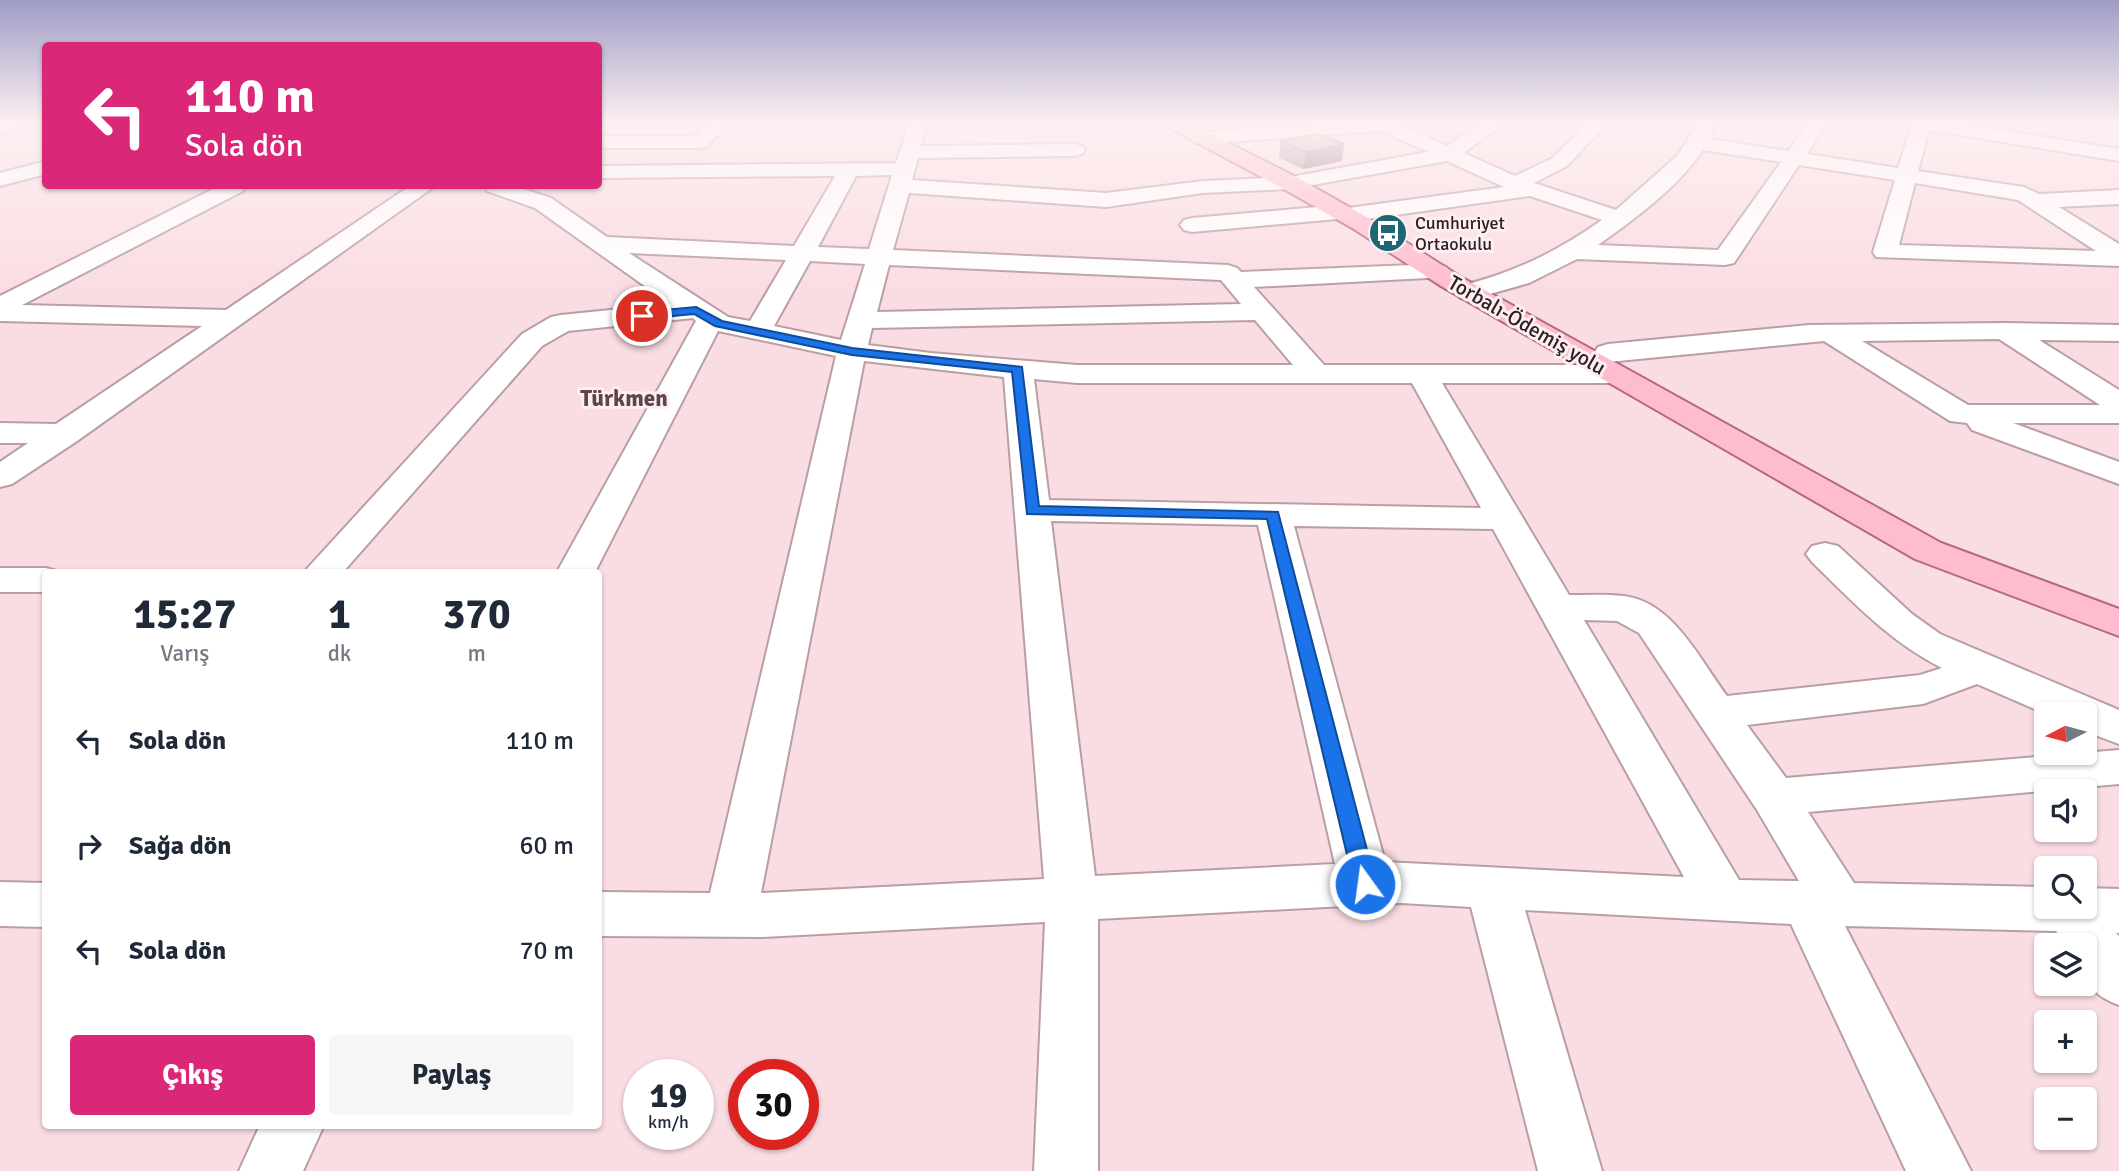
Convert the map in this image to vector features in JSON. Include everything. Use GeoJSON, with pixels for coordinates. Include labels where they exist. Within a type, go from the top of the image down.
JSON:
{"type":"FeatureCollection","features":[{"type":"Feature","properties":{"kind":"main road","name":"Torbalı-Ödemiş yolu"},"geometry":{"type":"LineString","coordinates":[[1279,178],[1610,363],[1946,539],[2119,603]]}},
{"type":"Feature","properties":{"kind":"main road","name":"Torbalı-Ödemiş yolu"},"geometry":{"type":"LineString","coordinates":[[1610,363],[1928,551],[2119,623]]}},
{"type":"Feature","properties":{"kind":"street"},"geometry":{"type":"LineString","coordinates":[[757,332],[845,178]]}},
{"type":"Feature","properties":{"kind":"street"},"geometry":{"type":"LineString","coordinates":[[731,915],[856,336],[902,178]]}},
{"type":"Feature","properties":{"kind":"street"},"geometry":{"type":"LineString","coordinates":[[1000,178],[1105,200],[1168,192],[1290,183],[1320,178]]}},
{"type":"Feature","properties":{"kind":"street"},"geometry":{"type":"LineString","coordinates":[[1092,178],[1105,200]]}},
{"type":"Feature","properties":{"kind":"street"},"geometry":{"type":"LineString","coordinates":[[1501,178],[1620,219]]}},
{"type":"Feature","properties":{"kind":"street"},"geometry":{"type":"LineString","coordinates":[[1192,225],[1349,217],[1523,187],[1537,178]]}},
{"type":"Feature","properties":{"kind":"street"},"geometry":{"type":"LineString","coordinates":[[1566,255],[1620,219],[1667,178]]}},
{"type":"Feature","properties":{"kind":"street"},"geometry":{"type":"LineString","coordinates":[[601,244],[879,257],[1221,263],[1463,282],[1566,255],[1725,258],[1782,178]]}},
{"type":"Feature","properties":{"kind":"street"},"geometry":{"type":"LineString","coordinates":[[1906,178],[1885,252],[2119,257]]}},
{"type":"Feature","properties":{"kind":"street"},"geometry":{"type":"LineString","coordinates":[[1917,178],[2024,194],[2119,257]]}},
{"type":"Feature","properties":{"kind":"street"},"geometry":{"type":"LineString","coordinates":[[0,306],[229,189]]}},
{"type":"Feature","properties":{"kind":"street"},"geometry":{"type":"LineString","coordinates":[[0,477],[420,189]]}},
{"type":"Feature","properties":{"kind":"street"},"geometry":{"type":"LineString","coordinates":[[503,189],[543,203],[704,315],[719,323],[757,332],[856,336],[1262,312]]}},
{"type":"Feature","properties":{"kind":"street"},"geometry":{"type":"LineString","coordinates":[[1168,192],[1221,263],[1315,374]]}},
{"type":"Feature","properties":{"kind":"street"},"geometry":{"type":"LineString","coordinates":[[2035,201],[2119,197]]}},
{"type":"Feature","properties":{"kind":"street"},"geometry":{"type":"LineString","coordinates":[[0,313],[228,318]]}},
{"type":"Feature","properties":{"kind":"street"},"geometry":{"type":"LineString","coordinates":[[326,569],[532,340],[561,323],[704,315]]}},
{"type":"Feature","properties":{"kind":"street"},"geometry":{"type":"LineString","coordinates":[[577,569],[704,315]]}},
{"type":"Feature","properties":{"kind":"street"},"geometry":{"type":"LineString","coordinates":[[2004,331],[2119,403]]}},
{"type":"Feature","properties":{"kind":"street"},"geometry":{"type":"LineString","coordinates":[[856,336],[1018,369],[1077,374],[1422,374],[1610,363],[1830,333],[2119,333]]}},
{"type":"Feature","properties":{"kind":"street"},"geometry":{"type":"LineString","coordinates":[[1830,333],[1961,414],[2119,474]]}},
{"type":"Feature","properties":{"kind":"street"},"geometry":{"type":"LineString","coordinates":[[1018,369],[1072,900],[1066,1171]]}},
{"type":"Feature","properties":{"kind":"street"},"geometry":{"type":"LineString","coordinates":[[1422,374],[1724,901]]}},
{"type":"Feature","properties":{"kind":"street"},"geometry":{"type":"LineString","coordinates":[[1961,414],[2119,414]]}},
{"type":"Feature","properties":{"kind":"street"},"geometry":{"type":"LineString","coordinates":[[0,433],[66,434]]}},
{"type":"Feature","properties":{"kind":"street"},"geometry":{"type":"LineString","coordinates":[[1032,510],[1505,519]]}},
{"type":"Feature","properties":{"kind":"street"},"geometry":{"type":"LineString","coordinates":[[1273,515],[1365,884]]}},
{"type":"Feature","properties":{"kind":"street"},"geometry":{"type":"LineString","coordinates":[[1825,554],[1911,633],[1972,666],[2119,728]]}},
{"type":"Feature","properties":{"kind":"street"},"geometry":{"type":"LineString","coordinates":[[0,580],[42,580]]}},
{"type":"Feature","properties":{"kind":"street"},"geometry":{"type":"LineString","coordinates":[[1556,607],[1615,608],[1644,617],[1653,624],[1773,797],[1823,904],[1939,1171]]}},
{"type":"Feature","properties":{"kind":"street"},"geometry":{"type":"LineString","coordinates":[[1715,713],[1923,689],[1959,677],[1972,666]]}},
{"type":"Feature","properties":{"kind":"street"},"geometry":{"type":"LineString","coordinates":[[1773,797],[2119,767]]}},
{"type":"Feature","properties":{"kind":"street"},"geometry":{"type":"LineString","coordinates":[[602,914],[731,915],[1401,882],[1724,901],[2034,909]]}},
{"type":"Feature","properties":{"kind":"street"},"geometry":{"type":"LineString","coordinates":[[1492,887],[1570,1171]]}},
{"type":"Feature","properties":{"kind":"street"},"geometry":{"type":"LineString","coordinates":[[2097,916],[2119,981]]}},
{"type":"Feature","properties":{"kind":"street"},"geometry":{"type":"LineString","coordinates":[[271,1171],[291,1129]]}},
{"type":"Feature","properties":{"kind":"place","name":"Cumhuriyet Ortaokulu"},"geometry":{"type":"Point","coordinates":[1388,233]}},
{"type":"Feature","properties":{"kind":"district","name":"Türkmen"},"geometry":{"type":"Point","coordinates":[624,398]}},
{"type":"Feature","properties":{"kind":"route"},"geometry":{"type":"LineString","coordinates":[[642,316],[696,310],[719,323],[852,351],[931,362],[1018,369],[1032,510],[1273,515],[1365,884]]}}]}
